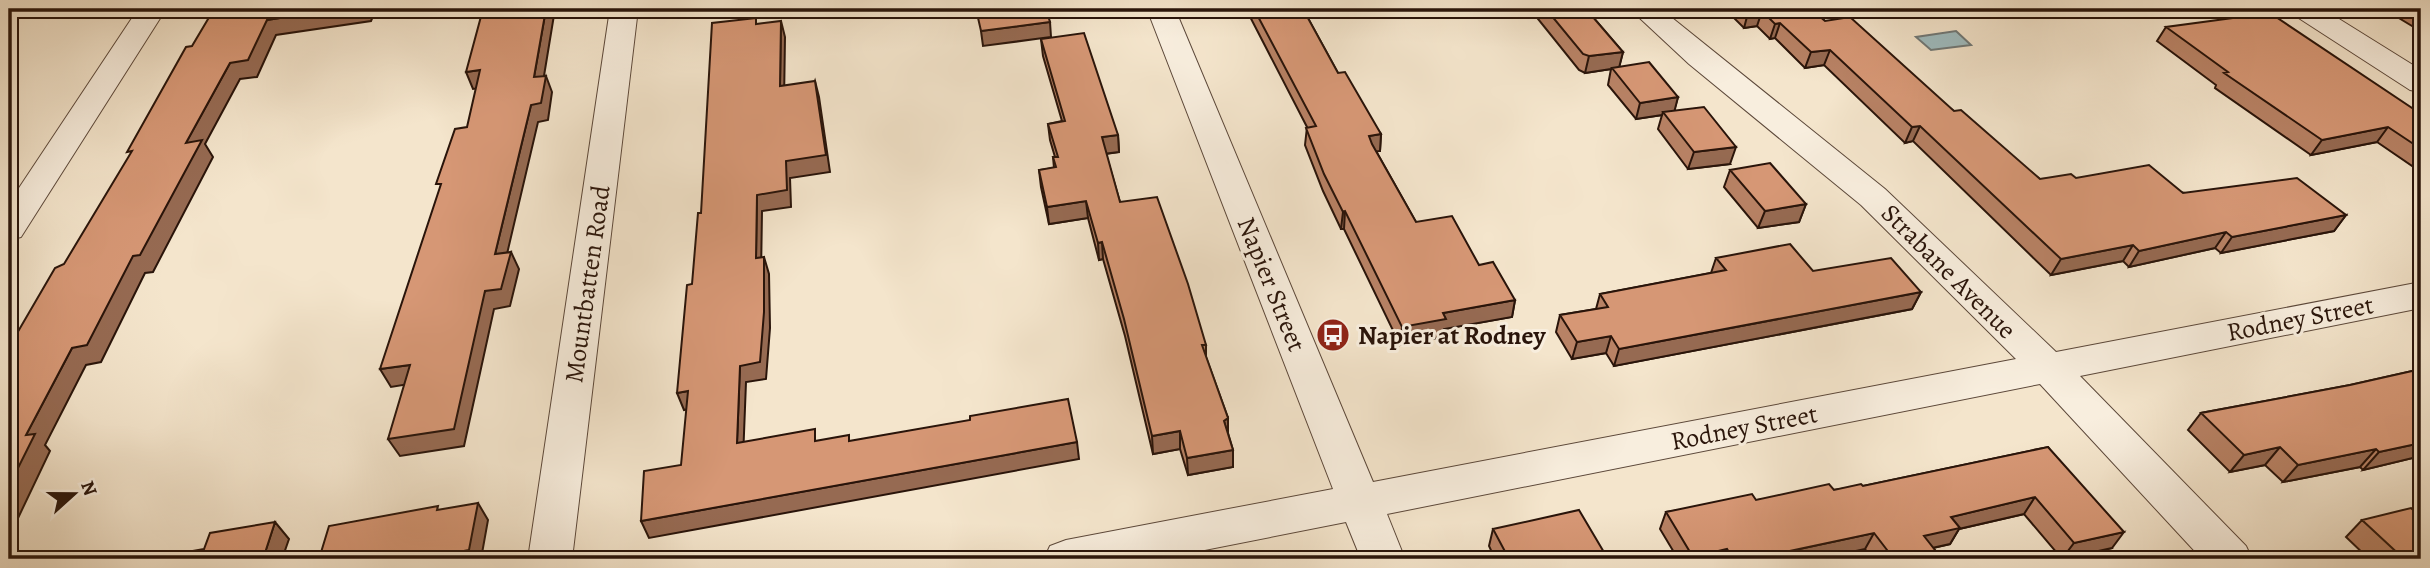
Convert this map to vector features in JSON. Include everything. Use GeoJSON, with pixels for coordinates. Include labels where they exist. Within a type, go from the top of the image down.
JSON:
{"type":"FeatureCollection","features":[{"type":"Feature","properties":{"kind":"street"},"geometry":{"type":"LineString","coordinates":[[9,229],[152,9]]}},
{"type":"Feature","properties":{"kind":"street","name":"Mountbatten Road"},"geometry":{"type":"LineString","coordinates":[[550,559],[624,9]]}},
{"type":"Feature","properties":{"kind":"street","name":"Napier Street"},"geometry":{"type":"LineString","coordinates":[[1161,9],[1383,559]]}},
{"type":"Feature","properties":{"kind":"street","name":"Strabane Avenue"},"geometry":{"type":"LineString","coordinates":[[1644,9],[1715,71],[1871,196],[1941,261],[2230,559]]}},
{"type":"Feature","properties":{"kind":"street"},"geometry":{"type":"LineString","coordinates":[[2304,9],[2421,83]]}},
{"type":"Feature","properties":{"kind":"street","name":"Rodney Street"},"geometry":{"type":"LineString","coordinates":[[1066,559],[2421,295]]}},
{"type":"Feature","properties":{"kind":"water"},"geometry":{"type":"Polygon","coordinates":[[[1956,31],[1971,45],[1931,50],[1916,37],[1956,31]]]}},
{"type":"Feature","properties":{"kind":"building"},"geometry":{"type":"Polygon","coordinates":[[[214,9],[338,9],[267,20],[248,60],[230,63],[186,143],[202,140],[140,255],[133,256],[87,345],[72,348],[26,435],[35,434],[9,486],[9,347],[55,268],[64,264],[132,151],[127,152],[186,47],[192,46],[214,9]]]}},
{"type":"Feature","properties":{"kind":"building"},"geometry":{"type":"Polygon","coordinates":[[[483,9],[546,9],[534,77],[546,76],[541,103],[531,105],[495,254],[511,252],[501,289],[485,291],[454,429],[388,439],[410,365],[380,369],[441,184],[436,184],[455,129],[467,127],[480,70],[466,72],[483,9]]]}},
{"type":"Feature","properties":{"kind":"building"},"geometry":{"type":"Polygon","coordinates":[[[976,9],[1046,9],[1050,22],[981,31],[976,9]]]}},
{"type":"Feature","properties":{"kind":"building"},"geometry":{"type":"Polygon","coordinates":[[[1254,9],[1303,9],[1338,73],[1345,72],[1381,134],[1369,136],[1416,222],[1452,216],[1479,265],[1493,262],[1515,300],[1443,313],[1446,319],[1402,327],[1324,174],[1306,128],[1316,126],[1254,9]]]}},
{"type":"Feature","properties":{"kind":"building"},"geometry":{"type":"Polygon","coordinates":[[[1546,9],[1586,9],[1623,52],[1589,56],[1583,54],[1546,9]]]}},
{"type":"Feature","properties":{"kind":"building"},"geometry":{"type":"Polygon","coordinates":[[[1744,9],[1811,9],[1825,21],[1850,17],[1954,111],[1961,110],[2040,179],[2071,174],[2076,178],[2149,165],[2183,193],[2297,178],[2346,215],[2232,237],[2226,232],[2139,251],[2133,245],[2061,259],[1920,126],[1912,127],[1830,50],[1811,52],[1780,23],[1775,24],[1762,11],[1748,13],[1744,9]]]}},
{"type":"Feature","properties":{"kind":"building"},"geometry":{"type":"Polygon","coordinates":[[[2270,13],[2421,114],[2421,149],[2388,127],[2322,140],[2224,73],[2228,72],[2166,27],[2270,13]]]}},
{"type":"Feature","properties":{"kind":"building"},"geometry":{"type":"Polygon","coordinates":[[[756,18],[756,24],[781,21],[780,86],[815,81],[826,155],[786,161],[787,190],[757,195],[756,258],[764,257],[760,362],[740,366],[737,443],[815,429],[815,441],[849,435],[849,441],[970,420],[970,416],[1068,399],[1077,442],[641,521],[644,471],[681,465],[688,391],[677,393],[687,285],[692,284],[698,213],[701,213],[712,23],[756,18]]]}},
{"type":"Feature","properties":{"kind":"building"},"geometry":{"type":"Polygon","coordinates":[[[1084,33],[1118,135],[1102,137],[1120,202],[1157,197],[1188,284],[1206,345],[1202,345],[1228,418],[1224,421],[1233,450],[1187,458],[1180,431],[1152,436],[1124,319],[1102,242],[1098,243],[1086,201],[1047,207],[1039,170],[1056,167],[1053,157],[1058,157],[1048,124],[1065,121],[1041,39],[1084,33]]]}},
{"type":"Feature","properties":{"kind":"building"},"geometry":{"type":"Polygon","coordinates":[[[1649,62],[1678,97],[1640,103],[1612,68],[1649,62]]]}},
{"type":"Feature","properties":{"kind":"building"},"geometry":{"type":"Polygon","coordinates":[[[1704,107],[1736,147],[1694,152],[1663,112],[1704,107]]]}},
{"type":"Feature","properties":{"kind":"building"},"geometry":{"type":"Polygon","coordinates":[[[1770,163],[1806,204],[1765,211],[1730,170],[1770,163]]]}},
{"type":"Feature","properties":{"kind":"building"},"geometry":{"type":"Polygon","coordinates":[[[1790,244],[1813,271],[1891,258],[1921,292],[1619,349],[1611,336],[1577,342],[1560,315],[1608,307],[1600,294],[1726,270],[1716,258],[1790,244]]]}},
{"type":"Feature","properties":{"kind":"building"},"geometry":{"type":"Polygon","coordinates":[[[2421,369],[2421,443],[2379,452],[2376,449],[2298,465],[2280,447],[2244,455],[2201,413],[2350,385],[2421,369]]]}},
{"type":"Feature","properties":{"kind":"building"},"geometry":{"type":"Polygon","coordinates":[[[2048,447],[2124,532],[2074,543],[2035,497],[1951,517],[1960,528],[1924,536],[1942,559],[1894,559],[1874,533],[1790,551],[1796,559],[1733,559],[1727,549],[1693,557],[1666,512],[1752,494],[1756,500],[1829,484],[1834,490],[1861,484],[1863,486],[2048,447]]]}},
{"type":"Feature","properties":{"kind":"building"},"geometry":{"type":"Polygon","coordinates":[[[478,503],[469,550],[421,559],[319,559],[329,526],[438,506],[437,510],[478,503]]]}},
{"type":"Feature","properties":{"kind":"building"},"geometry":{"type":"Polygon","coordinates":[[[2411,508],[2421,517],[2421,559],[2404,559],[2362,520],[2411,508]]]}},
{"type":"Feature","properties":{"kind":"building"},"geometry":{"type":"Polygon","coordinates":[[[1579,510],[1608,559],[1509,559],[1493,529],[1579,510]]]}},
{"type":"Feature","properties":{"kind":"building"},"geometry":{"type":"Polygon","coordinates":[[[275,522],[263,559],[158,559],[204,549],[210,533],[275,522]]]}},
{"type":"Feature","properties":{"kind":"place","name":"Napier at Rodney"},"geometry":{"type":"Point","coordinates":[1333,335]}}]}
